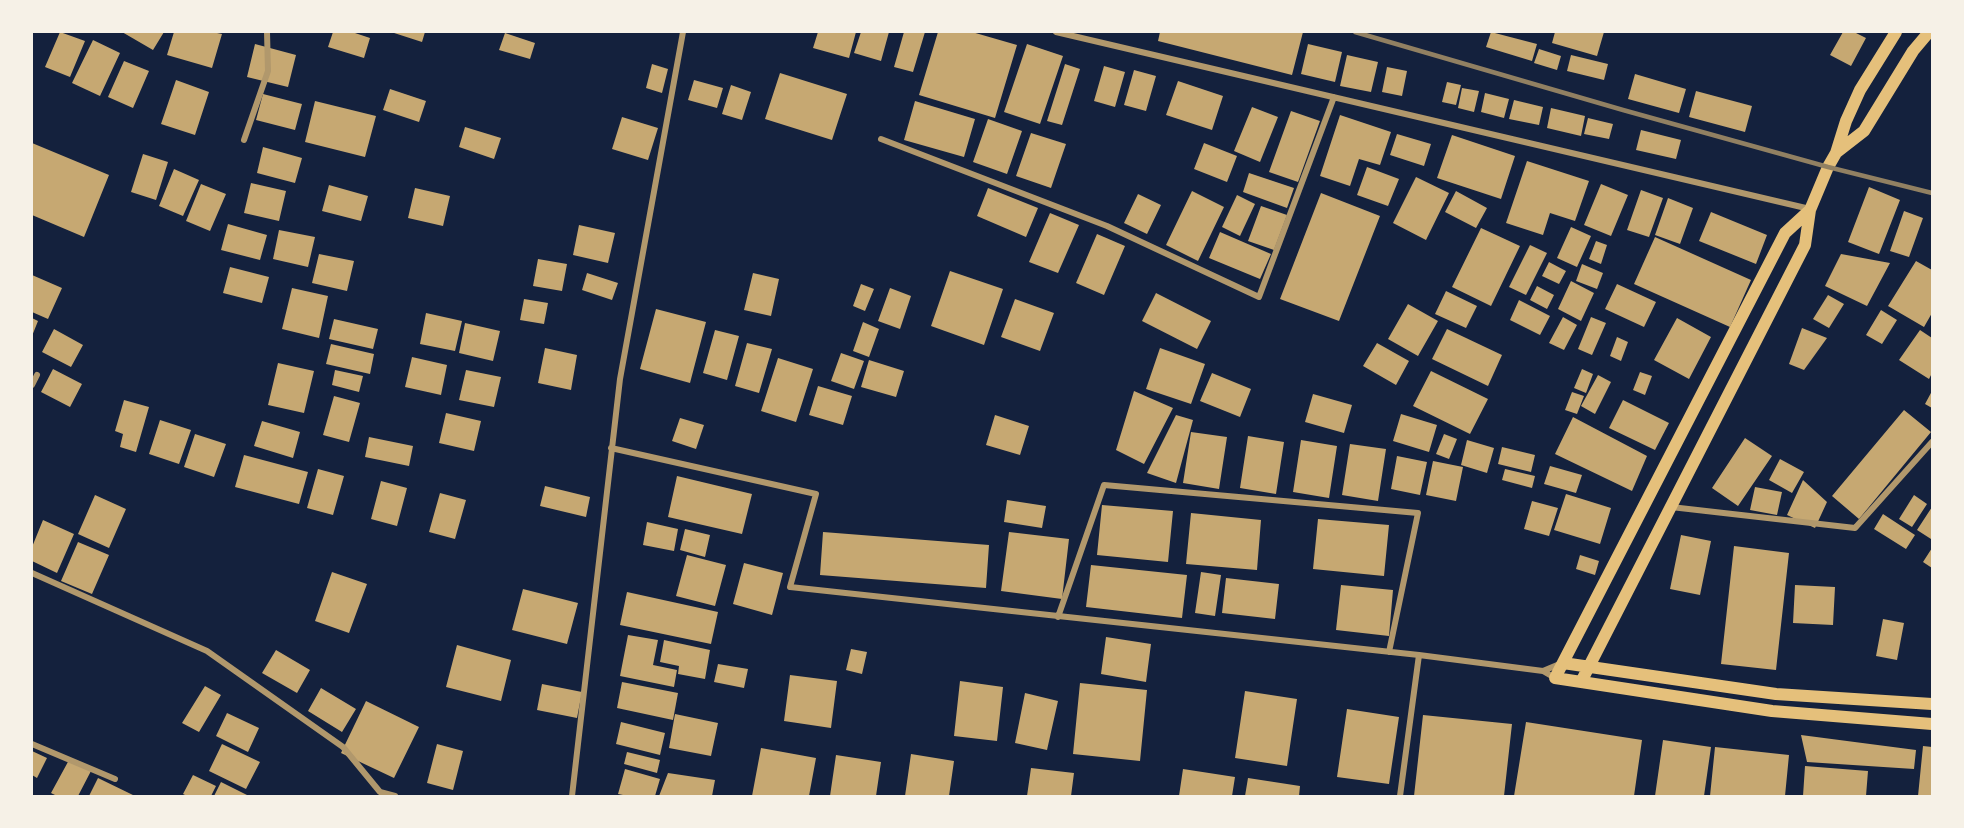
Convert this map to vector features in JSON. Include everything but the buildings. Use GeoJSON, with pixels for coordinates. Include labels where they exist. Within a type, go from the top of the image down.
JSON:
{"type":"FeatureCollection","features":[{"type":"Feature","properties":{"kind":"main road"},"geometry":{"type":"LineString","coordinates":[[1581,682],[1805,245],[1810,210],[1836,153],[1846,121],[1860,90],[1896,32]]}},
{"type":"Feature","properties":{"kind":"main road"},"geometry":{"type":"LineString","coordinates":[[1836,153],[1863,131],[1912,51],[1929,32]]}},
{"type":"Feature","properties":{"kind":"main road"},"geometry":{"type":"LineString","coordinates":[[1810,210],[1785,233],[1555,678],[1772,711],[1932,724]]}},
{"type":"Feature","properties":{"kind":"main road"},"geometry":{"type":"LineString","coordinates":[[1563,663],[1776,694],[1932,704]]}},
{"type":"Feature","properties":{"kind":"street"},"geometry":{"type":"LineString","coordinates":[[244,140],[268,70],[267,32]]}},
{"type":"Feature","properties":{"kind":"street"},"geometry":{"type":"LineString","coordinates":[[572,796],[620,379],[682,32]]}},
{"type":"Feature","properties":{"kind":"street"},"geometry":{"type":"LineString","coordinates":[[1056,32],[1810,210]]}},
{"type":"Feature","properties":{"kind":"street"},"geometry":{"type":"LineString","coordinates":[[881,139],[1107,226],[1259,297],[1334,97]]}},
{"type":"Feature","properties":{"kind":"street"},"geometry":{"type":"LineString","coordinates":[[32,386],[37,375]]}},
{"type":"Feature","properties":{"kind":"street"},"geometry":{"type":"LineString","coordinates":[[1670,507],[1855,528],[1932,442]]}},
{"type":"Feature","properties":{"kind":"street"},"geometry":{"type":"LineString","coordinates":[[611,448],[816,494],[790,587],[1419,655],[1543,671],[1555,678]]}},
{"type":"Feature","properties":{"kind":"street"},"geometry":{"type":"LineString","coordinates":[[1058,617],[1104,485],[1418,513],[1389,652]]}},
{"type":"Feature","properties":{"kind":"street"},"geometry":{"type":"LineString","coordinates":[[32,573],[78,596],[207,651],[344,747],[380,792],[395,796]]}},
{"type":"Feature","properties":{"kind":"street"},"geometry":{"type":"LineString","coordinates":[[1400,796],[1419,655]]}},
{"type":"Feature","properties":{"kind":"street"},"geometry":{"type":"LineString","coordinates":[[1543,671],[1563,663]]}},
{"type":"Feature","properties":{"kind":"street"},"geometry":{"type":"LineString","coordinates":[[32,744],[115,779]]}},
{"type":"Feature","properties":{"kind":"railway"},"geometry":{"type":"LineString","coordinates":[[1355,32],[1623,110],[1828,167],[1932,193]]}}]}
